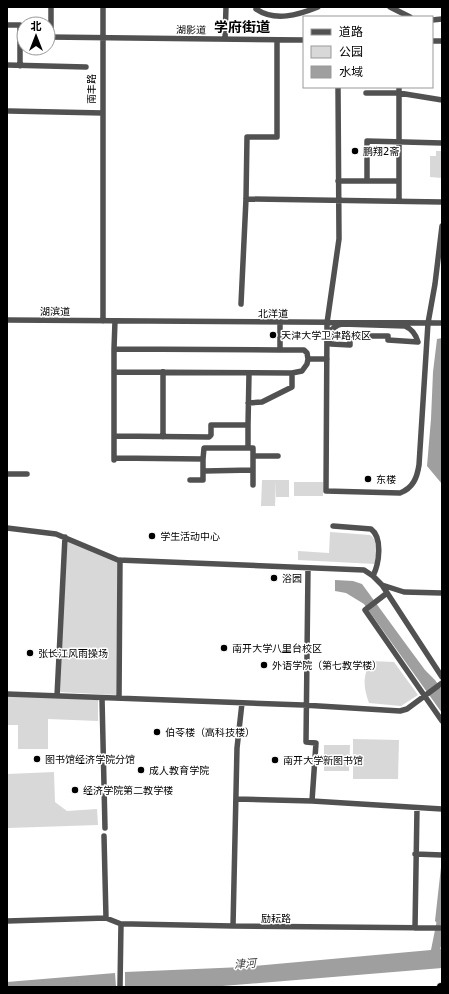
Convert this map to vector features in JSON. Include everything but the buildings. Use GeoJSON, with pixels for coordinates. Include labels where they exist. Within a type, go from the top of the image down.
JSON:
{"type":"FeatureCollection","features":[{"type":"Feature","properties":{"kind":"street","name":"南丰路"},"geometry":{"type":"LineString","coordinates":[[101,7],[103,321]]}},
{"type":"Feature","properties":{"kind":"street"},"geometry":{"type":"LineString","coordinates":[[225,39],[226,7]]}},
{"type":"Feature","properties":{"kind":"street"},"geometry":{"type":"LineString","coordinates":[[256,9],[261,13],[285,17],[318,7]]}},
{"type":"Feature","properties":{"kind":"street"},"geometry":{"type":"LineString","coordinates":[[390,7],[408,16]]}},
{"type":"Feature","properties":{"kind":"street","name":"湖影道"},"geometry":{"type":"LineString","coordinates":[[56,37],[303,40]]}},
{"type":"Feature","properties":{"kind":"street"},"geometry":{"type":"LineString","coordinates":[[241,304],[246,199],[247,137],[278,137],[277,40]]}},
{"type":"Feature","properties":{"kind":"street"},"geometry":{"type":"LineString","coordinates":[[20,66],[21,56]]}},
{"type":"Feature","properties":{"kind":"street"},"geometry":{"type":"LineString","coordinates":[[7,65],[86,68]]}},
{"type":"Feature","properties":{"kind":"street"},"geometry":{"type":"LineString","coordinates":[[338,88],[338,239],[327,323],[326,491],[403,492],[412,486],[419,465],[428,323],[435,284],[442,226]]}},
{"type":"Feature","properties":{"kind":"street"},"geometry":{"type":"LineString","coordinates":[[366,93],[399,90],[442,100]]}},
{"type":"Feature","properties":{"kind":"street"},"geometry":{"type":"LineString","coordinates":[[399,90],[399,201]]}},
{"type":"Feature","properties":{"kind":"street"},"geometry":{"type":"LineString","coordinates":[[9,112],[102,113]]}},
{"type":"Feature","properties":{"kind":"street"},"geometry":{"type":"LineString","coordinates":[[368,182],[367,141],[442,143]]}},
{"type":"Feature","properties":{"kind":"street"},"geometry":{"type":"LineString","coordinates":[[338,181],[399,181]]}},
{"type":"Feature","properties":{"kind":"street"},"geometry":{"type":"LineString","coordinates":[[246,199],[442,202]]}},
{"type":"Feature","properties":{"kind":"street","name":"湖滨道"},"geometry":{"type":"LineString","coordinates":[[7,320],[103,321]]}},
{"type":"Feature","properties":{"kind":"street","name":"北洋道"},"geometry":{"type":"LineString","coordinates":[[103,321],[442,323]]}},
{"type":"Feature","properties":{"kind":"street"},"geometry":{"type":"LineString","coordinates":[[115,321],[114,460],[203,459]]}},
{"type":"Feature","properties":{"kind":"street"},"geometry":{"type":"LineString","coordinates":[[280,322],[280,350]]}},
{"type":"Feature","properties":{"kind":"street"},"geometry":{"type":"LineString","coordinates":[[338,325],[405,326],[412,330],[418,342],[388,340],[388,336],[350,336],[350,345],[331,344],[331,330],[338,325]]}},
{"type":"Feature","properties":{"kind":"street"},"geometry":{"type":"LineString","coordinates":[[114,349],[304,350],[307,353],[308,359],[307,364],[302,371],[292,373],[114,372]]}},
{"type":"Feature","properties":{"kind":"street"},"geometry":{"type":"LineString","coordinates":[[308,359],[327,359]]}},
{"type":"Feature","properties":{"kind":"street"},"geometry":{"type":"LineString","coordinates":[[163,372],[164,437]]}},
{"type":"Feature","properties":{"kind":"street"},"geometry":{"type":"LineString","coordinates":[[248,403],[262,402],[292,387],[292,373]]}},
{"type":"Feature","properties":{"kind":"street"},"geometry":{"type":"LineString","coordinates":[[248,448],[249,374]]}},
{"type":"Feature","properties":{"kind":"street"},"geometry":{"type":"LineString","coordinates":[[114,436],[208,437],[211,435],[211,425],[248,425]]}},
{"type":"Feature","properties":{"kind":"street"},"geometry":{"type":"LineString","coordinates":[[190,480],[203,480],[204,437]]}},
{"type":"Feature","properties":{"kind":"street"},"geometry":{"type":"LineString","coordinates":[[204,448],[253,448],[252,485]]}},
{"type":"Feature","properties":{"kind":"street"},"geometry":{"type":"LineString","coordinates":[[253,456],[278,456]]}},
{"type":"Feature","properties":{"kind":"street"},"geometry":{"type":"LineString","coordinates":[[204,471],[253,470]]}},
{"type":"Feature","properties":{"kind":"street"},"geometry":{"type":"LineString","coordinates":[[7,474],[27,474]]}},
{"type":"Feature","properties":{"kind":"street"},"geometry":{"type":"LineString","coordinates":[[334,526],[371,529],[375,533],[378,541],[378,555],[374,576]]}},
{"type":"Feature","properties":{"kind":"street"},"geometry":{"type":"LineString","coordinates":[[7,528],[56,534],[120,560],[364,570],[374,576],[382,585],[442,677]]}},
{"type":"Feature","properties":{"kind":"street"},"geometry":{"type":"LineString","coordinates":[[57,696],[65,537]]}},
{"type":"Feature","properties":{"kind":"street"},"geometry":{"type":"LineString","coordinates":[[119,698],[120,560]]}},
{"type":"Feature","properties":{"kind":"street"},"geometry":{"type":"LineString","coordinates":[[308,568],[306,742],[316,742],[312,801]]}},
{"type":"Feature","properties":{"kind":"street"},"geometry":{"type":"LineString","coordinates":[[382,585],[404,592],[442,593]]}},
{"type":"Feature","properties":{"kind":"street"},"geometry":{"type":"LineString","coordinates":[[386,593],[364,610],[442,721]]}},
{"type":"Feature","properties":{"kind":"street"},"geometry":{"type":"LineString","coordinates":[[7,694],[400,710],[407,709],[442,683]]}},
{"type":"Feature","properties":{"kind":"street"},"geometry":{"type":"LineString","coordinates":[[102,698],[105,828]]}},
{"type":"Feature","properties":{"kind":"street"},"geometry":{"type":"LineString","coordinates":[[233,926],[237,748],[242,703]]}},
{"type":"Feature","properties":{"kind":"street"},"geometry":{"type":"LineString","coordinates":[[236,799],[312,801],[442,809]]}},
{"type":"Feature","properties":{"kind":"street"},"geometry":{"type":"LineString","coordinates":[[415,928],[415,854],[417,808]]}},
{"type":"Feature","properties":{"kind":"street"},"geometry":{"type":"LineString","coordinates":[[104,836],[106,918]]}},
{"type":"Feature","properties":{"kind":"street"},"geometry":{"type":"LineString","coordinates":[[415,854],[441,855]]}},
{"type":"Feature","properties":{"kind":"street"},"geometry":{"type":"LineString","coordinates":[[7,920],[106,918],[121,924],[120,987]]}},
{"type":"Feature","properties":{"kind":"street","name":"励耘路"},"geometry":{"type":"LineString","coordinates":[[121,924],[442,928]]}},
{"type":"Feature","properties":{"kind":"green space"},"geometry":{"type":"Polygon","coordinates":[[[436,151],[442,151],[442,178],[430,177],[430,156],[436,156],[436,151]]]}},
{"type":"Feature","properties":{"kind":"green space"},"geometry":{"type":"Polygon","coordinates":[[[262,480],[276,480],[275,506],[261,506],[262,480]]]}},
{"type":"Feature","properties":{"kind":"green space"},"geometry":{"type":"Polygon","coordinates":[[[276,480],[289,480],[289,497],[276,497],[276,480]]]}},
{"type":"Feature","properties":{"kind":"green space"},"geometry":{"type":"Polygon","coordinates":[[[294,482],[323,482],[323,496],[294,496],[294,482]]]}},
{"type":"Feature","properties":{"kind":"green space"},"geometry":{"type":"Polygon","coordinates":[[[330,532],[370,535],[376,544],[375,564],[298,560],[298,551],[329,553],[330,532]]]}},
{"type":"Feature","properties":{"kind":"green space"},"geometry":{"type":"Polygon","coordinates":[[[67,541],[118,562],[116,695],[58,692],[67,541]]]}},
{"type":"Feature","properties":{"kind":"green space"},"geometry":{"type":"Polygon","coordinates":[[[370,661],[394,662],[418,695],[401,706],[369,703],[365,682],[366,672],[370,661]]]}},
{"type":"Feature","properties":{"kind":"green space"},"geometry":{"type":"Polygon","coordinates":[[[7,694],[98,697],[98,721],[48,719],[48,749],[18,749],[18,725],[7,725],[7,694]]]}},
{"type":"Feature","properties":{"kind":"green space"},"geometry":{"type":"Polygon","coordinates":[[[353,739],[399,740],[398,779],[353,779],[353,739]]]}},
{"type":"Feature","properties":{"kind":"green space"},"geometry":{"type":"Polygon","coordinates":[[[324,745],[350,745],[349,771],[324,771],[324,745]]]}},
{"type":"Feature","properties":{"kind":"green space"},"geometry":{"type":"Polygon","coordinates":[[[54,772],[55,802],[67,811],[97,809],[98,825],[8,828],[7,774],[54,772]]]}},
{"type":"Feature","properties":{"kind":"water"},"geometry":{"type":"Polygon","coordinates":[[[442,338],[442,484],[427,466],[433,372],[437,339],[442,338]]]}},
{"type":"Feature","properties":{"kind":"water"},"geometry":{"type":"Polygon","coordinates":[[[335,580],[353,581],[362,584],[425,670],[442,690],[442,713],[364,604],[346,593],[335,591],[335,580]]]}},
{"type":"Feature","properties":{"kind":"water"},"geometry":{"type":"Polygon","coordinates":[[[442,858],[442,923],[441,924],[435,921],[442,858]]]}},
{"type":"Feature","properties":{"kind":"water"},"geometry":{"type":"Polygon","coordinates":[[[442,949],[442,968],[210,987],[125,987],[125,972],[243,967],[442,949]]]}},
{"type":"Feature","properties":{"kind":"water"},"geometry":{"type":"Polygon","coordinates":[[[115,973],[116,987],[7,987],[7,982],[115,973]]]}},
{"type":"Feature","properties":{"kind":"waterway"},"geometry":{"type":"LineString","coordinates":[[434,958],[442,918]]}},
{"type":"Feature","properties":{"kind":"place","name":"鹏翔2斋"},"geometry":{"type":"Point","coordinates":[355,151]}},
{"type":"Feature","properties":{"kind":"place","name":"天津大学卫津路校区"},"geometry":{"type":"Point","coordinates":[273,335]}},
{"type":"Feature","properties":{"kind":"place","name":"东楼"},"geometry":{"type":"Point","coordinates":[368,479]}},
{"type":"Feature","properties":{"kind":"place","name":"学生活动中心"},"geometry":{"type":"Point","coordinates":[152,536]}},
{"type":"Feature","properties":{"kind":"place","name":"浴园"},"geometry":{"type":"Point","coordinates":[274,578]}},
{"type":"Feature","properties":{"kind":"place","name":"南开大学八里台校区"},"geometry":{"type":"Point","coordinates":[224,648]}},
{"type":"Feature","properties":{"kind":"place","name":"张长江风雨操场"},"geometry":{"type":"Point","coordinates":[30,653]}},
{"type":"Feature","properties":{"kind":"place","name":"外语学院（第七教学楼）"},"geometry":{"type":"Point","coordinates":[264,665]}},
{"type":"Feature","properties":{"kind":"place","name":"伯苓楼（高科技楼）"},"geometry":{"type":"Point","coordinates":[157,732]}},
{"type":"Feature","properties":{"kind":"place","name":"图书馆经济学院分馆"},"geometry":{"type":"Point","coordinates":[37,759]}},
{"type":"Feature","properties":{"kind":"place","name":"南开大学新图书馆"},"geometry":{"type":"Point","coordinates":[275,760]}},
{"type":"Feature","properties":{"kind":"place","name":"成人教育学院"},"geometry":{"type":"Point","coordinates":[141,770]}},
{"type":"Feature","properties":{"kind":"place","name":"经济学院第二教学楼"},"geometry":{"type":"Point","coordinates":[75,790]}},
{"type":"Feature","properties":{"kind":"district","name":"学府街道"},"geometry":{"type":"Point","coordinates":[242,27]}},
{"type":"Feature","properties":{"kind":"water label","name":"津河"},"geometry":{"type":"Point","coordinates":[245,964]}}]}
